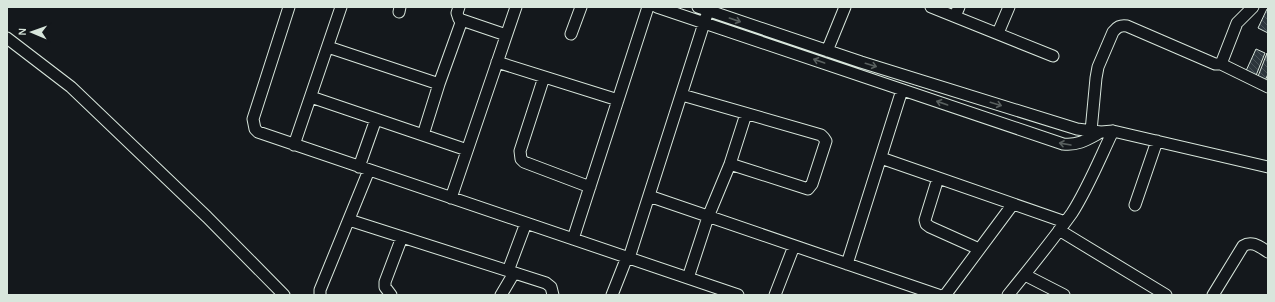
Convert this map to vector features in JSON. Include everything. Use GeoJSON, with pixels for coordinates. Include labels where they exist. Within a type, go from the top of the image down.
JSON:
{"type":"FeatureCollection","features":[{"type":"Feature","properties":{"kind":"street"},"geometry":{"type":"LineString","coordinates":[[289,7],[253,119],[253,124],[258,132],[738,295]]}},
{"type":"Feature","properties":{"kind":"street"},"geometry":{"type":"LineString","coordinates":[[294,145],[341,7]]}},
{"type":"Feature","properties":{"kind":"street"},"geometry":{"type":"LineString","coordinates":[[459,7],[457,16],[462,20],[506,35]]}},
{"type":"Feature","properties":{"kind":"street"},"geometry":{"type":"LineString","coordinates":[[451,198],[516,7]]}},
{"type":"Feature","properties":{"kind":"street"},"geometry":{"type":"LineString","coordinates":[[572,34],[581,7]]}},
{"type":"Feature","properties":{"kind":"street"},"geometry":{"type":"LineString","coordinates":[[573,239],[648,7]]}},
{"type":"Feature","properties":{"kind":"street"},"geometry":{"type":"LineString","coordinates":[[657,7],[687,12],[705,23],[1063,144],[1078,144],[1096,131]]}},
{"type":"Feature","properties":{"kind":"street"},"geometry":{"type":"LineString","coordinates":[[827,51],[845,7]]}},
{"type":"Feature","properties":{"kind":"street"},"geometry":{"type":"LineString","coordinates":[[931,7],[957,12],[998,34],[1053,56]]}},
{"type":"Feature","properties":{"kind":"street"},"geometry":{"type":"LineString","coordinates":[[998,34],[1009,7]]}},
{"type":"Feature","properties":{"kind":"street"},"geometry":{"type":"LineString","coordinates":[[1221,64],[1237,23],[1253,7]]}},
{"type":"Feature","properties":{"kind":"street"},"geometry":{"type":"LineString","coordinates":[[612,295],[628,258],[705,23],[703,9],[827,51],[1077,129],[1113,131],[1268,167]]}},
{"type":"Feature","properties":{"kind":"street"},"geometry":{"type":"LineString","coordinates":[[423,135],[439,84],[462,20]]}},
{"type":"Feature","properties":{"kind":"street"},"geometry":{"type":"LineString","coordinates":[[1096,131],[1096,78],[1098,68],[1113,32],[1121,25],[1215,64],[1221,64],[1268,87]]}},
{"type":"Feature","properties":{"kind":"street"},"geometry":{"type":"LineString","coordinates":[[7,38],[71,87],[207,217],[284,295]]}},
{"type":"Feature","properties":{"kind":"street"},"geometry":{"type":"LineString","coordinates":[[328,47],[439,84]]}},
{"type":"Feature","properties":{"kind":"street"},"geometry":{"type":"LineString","coordinates":[[497,62],[618,100]]}},
{"type":"Feature","properties":{"kind":"street"},"geometry":{"type":"LineString","coordinates":[[544,77],[520,151],[521,159],[524,162],[590,187]]}},
{"type":"Feature","properties":{"kind":"street"},"geometry":{"type":"LineString","coordinates":[[847,264],[902,90]]}},
{"type":"Feature","properties":{"kind":"street"},"geometry":{"type":"LineString","coordinates":[[682,95],[820,135],[824,138],[825,145],[815,178],[811,187],[804,189],[730,164]]}},
{"type":"Feature","properties":{"kind":"street"},"geometry":{"type":"LineString","coordinates":[[311,97],[467,150]]}},
{"type":"Feature","properties":{"kind":"street"},"geometry":{"type":"LineString","coordinates":[[688,278],[708,217],[730,164],[746,114]]}},
{"type":"Feature","properties":{"kind":"street"},"geometry":{"type":"LineString","coordinates":[[320,295],[320,290],[349,220],[376,119]]}},
{"type":"Feature","properties":{"kind":"street"},"geometry":{"type":"LineString","coordinates":[[1008,295],[1062,226],[1082,195],[1113,131]]}},
{"type":"Feature","properties":{"kind":"street"},"geometry":{"type":"LineString","coordinates":[[1135,205],[1157,141]]}},
{"type":"Feature","properties":{"kind":"street"},"geometry":{"type":"LineString","coordinates":[[881,158],[1012,204],[1062,226],[1166,295]]}},
{"type":"Feature","properties":{"kind":"street"},"geometry":{"type":"LineString","coordinates":[[938,178],[925,220],[926,224],[979,249]]}},
{"type":"Feature","properties":{"kind":"street"},"geometry":{"type":"LineString","coordinates":[[649,196],[938,295]]}},
{"type":"Feature","properties":{"kind":"street"},"geometry":{"type":"LineString","coordinates":[[944,295],[1012,204]]}},
{"type":"Feature","properties":{"kind":"street"},"geometry":{"type":"LineString","coordinates":[[349,220],[546,283],[551,287],[553,295]]}},
{"type":"Feature","properties":{"kind":"street"},"geometry":{"type":"LineString","coordinates":[[501,295],[511,272],[526,223]]}},
{"type":"Feature","properties":{"kind":"street"},"geometry":{"type":"LineString","coordinates":[[391,295],[385,287],[385,282],[402,237]]}},
{"type":"Feature","properties":{"kind":"street"},"geometry":{"type":"LineString","coordinates":[[1213,295],[1246,243],[1251,243],[1268,252]]}},
{"type":"Feature","properties":{"kind":"street"},"geometry":{"type":"LineString","coordinates":[[774,295],[794,246]]}},
{"type":"Feature","properties":{"kind":"street"},"geometry":{"type":"LineString","coordinates":[[1025,275],[1064,295]]}},
{"type":"Feature","properties":{"kind":"building"},"geometry":{"type":"Polygon","coordinates":[[[1268,9],[1268,33],[1258,28],[1268,9]]]}},
{"type":"Feature","properties":{"kind":"building"},"geometry":{"type":"Polygon","coordinates":[[[1256,49],[1265,53],[1255,78],[1245,73],[1256,49]]]}},
{"type":"Feature","properties":{"kind":"building"},"geometry":{"type":"Polygon","coordinates":[[[1267,53],[1268,74],[1264,83],[1257,79],[1267,53]]]}}]}
